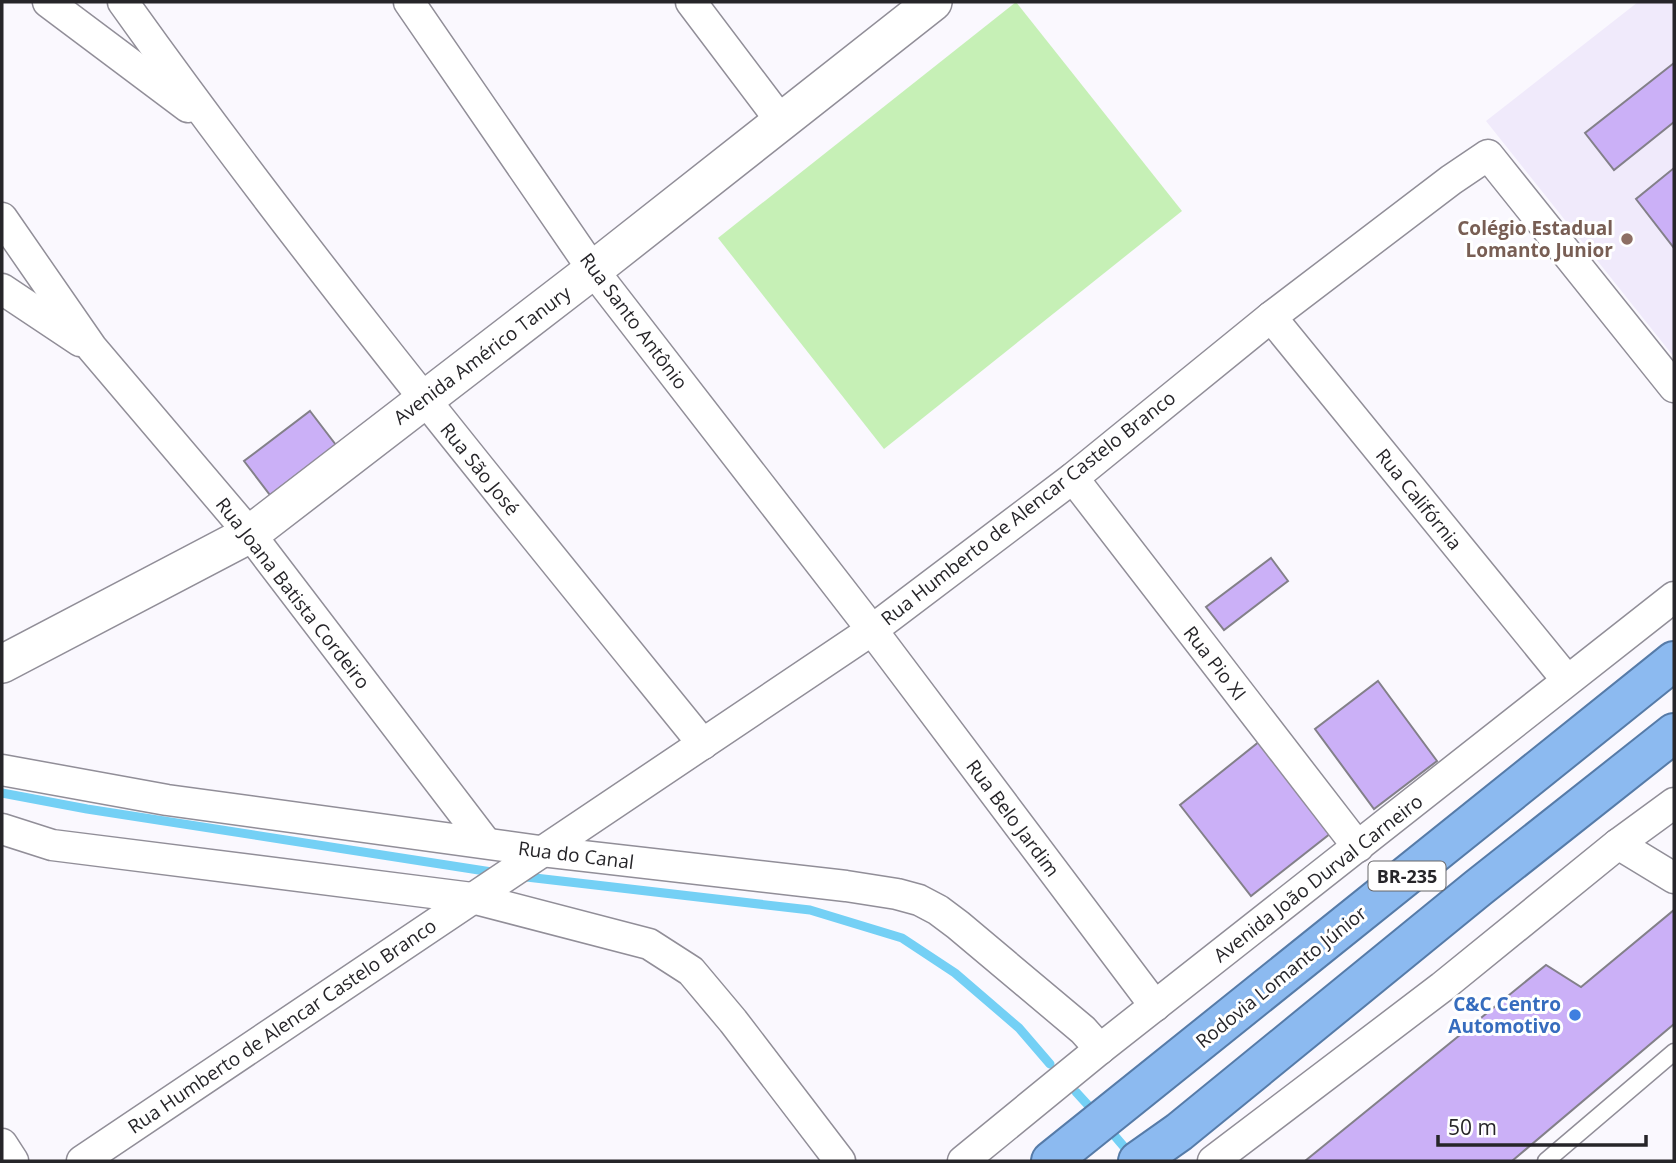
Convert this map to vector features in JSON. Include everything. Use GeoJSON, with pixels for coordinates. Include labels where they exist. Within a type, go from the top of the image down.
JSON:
{"type":"FeatureCollection","features":[{"type":"Feature","properties":{"kind":"highway","name":"Rodovia Lomanto Júnior"},"geometry":{"type":"LineString","coordinates":[[1051,1161],[1674,661]]}},
{"type":"Feature","properties":{"kind":"highway","name":"BR-235"},"geometry":{"type":"LineString","coordinates":[[1138,1161],[1179,1132],[1478,888],[1674,733]]}},
{"type":"Feature","properties":{"kind":"street","name":"Rua São José"},"geometry":{"type":"LineString","coordinates":[[48,2],[210,125]]}},
{"type":"Feature","properties":{"kind":"street","name":"Rua São José"},"geometry":{"type":"LineString","coordinates":[[122,2],[210,125],[423,399],[703,744]]}},
{"type":"Feature","properties":{"kind":"street","name":"Rua Santo Antônio"},"geometry":{"type":"LineString","coordinates":[[410,2],[593,270],[872,630]]}},
{"type":"Feature","properties":{"kind":"street"},"geometry":{"type":"LineString","coordinates":[[691,2],[781,121]]}},
{"type":"Feature","properties":{"kind":"street","name":"Avenida Américo Tanury"},"geometry":{"type":"LineString","coordinates":[[2,664],[250,534],[593,270],[933,2]]}},
{"type":"Feature","properties":{"kind":"street","name":"Rua Humberto de Alencar Castelo Branco"},"geometry":{"type":"LineString","coordinates":[[82,1161],[532,856],[872,630],[1073,478],[1271,317],[1451,180],[1488,155],[1674,387]]}},
{"type":"Feature","properties":{"kind":"street","name":"Rua Joana Batista Cordeiro"},"geometry":{"type":"LineString","coordinates":[[2,218],[92,348],[250,534],[486,843]]}},
{"type":"Feature","properties":{"kind":"street","name":"Rua Joana Batista Cordeiro"},"geometry":{"type":"LineString","coordinates":[[2,289],[92,348]]}},
{"type":"Feature","properties":{"kind":"street","name":"Rua Califórnia"},"geometry":{"type":"LineString","coordinates":[[1271,317],[1567,680]]}},
{"type":"Feature","properties":{"kind":"street","name":"Rua Pio XI"},"geometry":{"type":"LineString","coordinates":[[1073,478],[1358,847]]}},
{"type":"Feature","properties":{"kind":"street","name":"Avenida João Durval Carneiro"},"geometry":{"type":"LineString","coordinates":[[963,1161],[1100,1049],[1674,597]]}},
{"type":"Feature","properties":{"kind":"street","name":"Rua Belo Jardim"},"geometry":{"type":"LineString","coordinates":[[872,630],[1155,1006]]}},
{"type":"Feature","properties":{"kind":"street","name":"Rua do Canal"},"geometry":{"type":"LineString","coordinates":[[2,770],[167,800],[486,843],[532,856],[846,886],[897,894],[919,900],[939,910],[1083,1030],[1100,1049]]}},
{"type":"Feature","properties":{"kind":"street"},"geometry":{"type":"LineString","coordinates":[[1213,1161],[1442,987],[1618,844],[1674,803]]}},
{"type":"Feature","properties":{"kind":"street"},"geometry":{"type":"LineString","coordinates":[[2,829],[52,845],[477,894],[649,944],[691,971],[733,1021],[840,1161]]}},
{"type":"Feature","properties":{"kind":"street"},"geometry":{"type":"LineString","coordinates":[[1618,844],[1674,878]]}},
{"type":"Feature","properties":{"kind":"street"},"geometry":{"type":"LineString","coordinates":[[2,1144],[13,1161]]}},
{"type":"Feature","properties":{"kind":"lane"},"geometry":{"type":"LineString","coordinates":[[1546,1161],[1674,1052]]}},
{"type":"Feature","properties":{"kind":"shaded area","name":"Colégio Estadual Lomanto Junior"},"geometry":{"type":"Polygon","coordinates":[[[1638,2],[1674,2],[1674,357],[1486,121],[1638,2]]]}},
{"type":"Feature","properties":{"kind":"green space"},"geometry":{"type":"Polygon","coordinates":[[[1016,2],[1182,211],[884,449],[718,238],[1016,2]]]}},
{"type":"Feature","properties":{"kind":"building"},"geometry":{"type":"Polygon","coordinates":[[[1674,63],[1674,122],[1614,170],[1585,133],[1674,63]]]}},
{"type":"Feature","properties":{"kind":"building"},"geometry":{"type":"Polygon","coordinates":[[[1674,168],[1674,248],[1636,199],[1674,168]]]}},
{"type":"Feature","properties":{"kind":"building"},"geometry":{"type":"Polygon","coordinates":[[[310,411],[336,445],[270,495],[244,461],[310,411]]]}},
{"type":"Feature","properties":{"kind":"building"},"geometry":{"type":"Polygon","coordinates":[[[1271,558],[1288,581],[1224,630],[1206,607],[1271,558]]]}},
{"type":"Feature","properties":{"kind":"building"},"geometry":{"type":"Polygon","coordinates":[[[1378,681],[1437,761],[1374,809],[1315,729],[1378,681]]]}},
{"type":"Feature","properties":{"kind":"building"},"geometry":{"type":"Polygon","coordinates":[[[1260,741],[1331,833],[1251,896],[1180,805],[1260,741]]]}},
{"type":"Feature","properties":{"kind":"building"},"geometry":{"type":"Polygon","coordinates":[[[1674,910],[1674,1024],[1512,1161],[1305,1161],[1546,965],[1581,987],[1674,910]]]}},
{"type":"Feature","properties":{"kind":"waterway"},"geometry":{"type":"LineString","coordinates":[[2,793],[87,809],[498,873]]}},
{"type":"Feature","properties":{"kind":"waterway"},"geometry":{"type":"LineString","coordinates":[[518,876],[810,910],[902,938],[955,973],[1019,1028],[1050,1064]]}},
{"type":"Feature","properties":{"kind":"waterway"},"geometry":{"type":"LineString","coordinates":[[1076,1092],[1097,1115]]}},
{"type":"Feature","properties":{"kind":"waterway"},"geometry":{"type":"LineString","coordinates":[[1108,1128],[1131,1155]]}},
{"type":"Feature","properties":{"kind":"place","name":"Colégio Estadual Lomanto Junior"},"geometry":{"type":"Point","coordinates":[1627,239]}},
{"type":"Feature","properties":{"kind":"place","name":"C&C Centro Automotivo"},"geometry":{"type":"Point","coordinates":[1575,1015]}}]}
